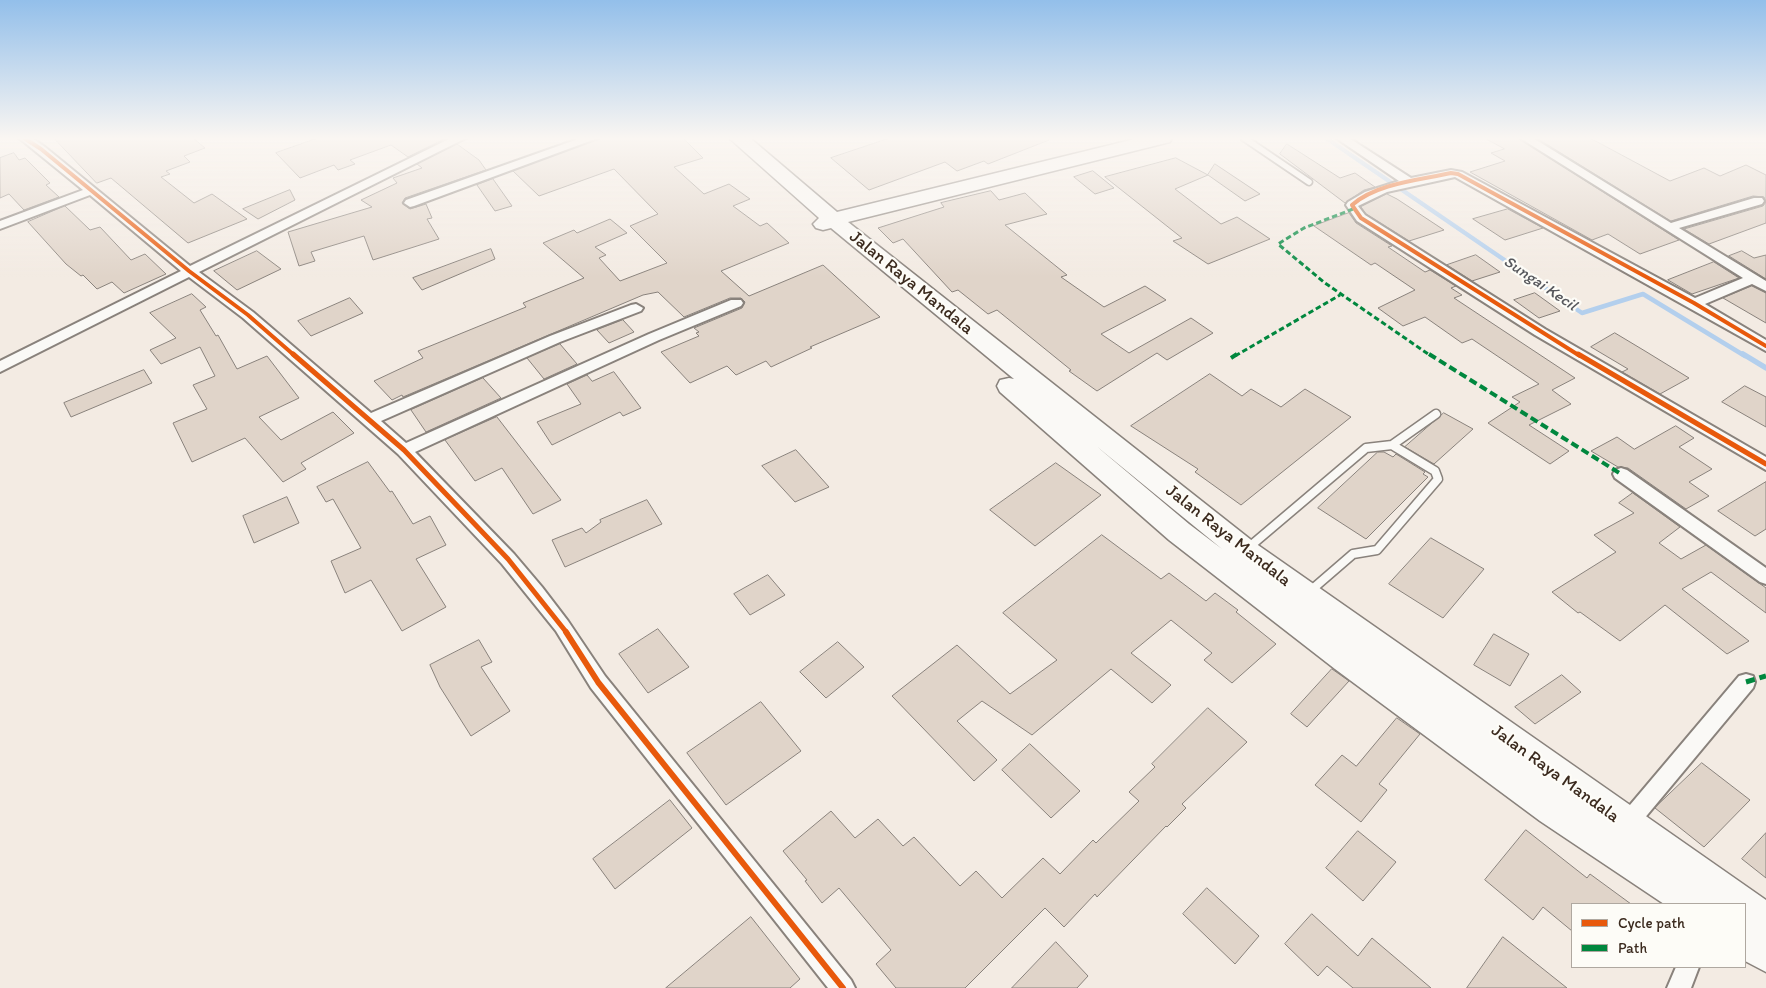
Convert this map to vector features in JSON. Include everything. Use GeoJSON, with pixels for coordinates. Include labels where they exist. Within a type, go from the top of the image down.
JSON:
{"type":"FeatureCollection","features":[{"type":"Feature","properties":{"kind":"highway","name":"Jalan Raya Mandala"},"geometry":{"type":"LineString","coordinates":[[771,184],[825,223],[1028,402],[1191,525],[1346,659],[1552,809],[1695,903]]}},
{"type":"Feature","properties":{"kind":"highway","name":"Jalan Raya Mandala"},"geometry":{"type":"LineString","coordinates":[[791,184],[815,205],[825,223]]}},
{"type":"Feature","properties":{"kind":"highway"},"geometry":{"type":"LineString","coordinates":[[825,223],[974,184]]}},
{"type":"Feature","properties":{"kind":"highway","name":"Jalan Raya Mandala"},"geometry":{"type":"LineString","coordinates":[[1191,525],[1245,551],[1626,825],[1739,903]]}},
{"type":"Feature","properties":{"kind":"highway"},"geometry":{"type":"LineString","coordinates":[[1746,909],[1766,923]]}},
{"type":"Feature","properties":{"kind":"highway"},"geometry":{"type":"LineString","coordinates":[[1746,939],[1766,953]]}},
{"type":"Feature","properties":{"kind":"street"},"geometry":{"type":"LineString","coordinates":[[83,184],[189,271],[248,315],[370,420],[404,450],[508,559],[562,626],[598,682],[843,988]]}},
{"type":"Feature","properties":{"kind":"street"},"geometry":{"type":"LineString","coordinates":[[0,367],[189,271],[367,184]]}},
{"type":"Feature","properties":{"kind":"street"},"geometry":{"type":"LineString","coordinates":[[410,203],[463,184]]}},
{"type":"Feature","properties":{"kind":"street"},"geometry":{"type":"LineString","coordinates":[[1404,184],[1354,202],[1353,209],[1361,218],[1540,332],[1766,464]]}},
{"type":"Feature","properties":{"kind":"street"},"geometry":{"type":"LineString","coordinates":[[1478,184],[1694,303],[1766,346]]}},
{"type":"Feature","properties":{"kind":"street"},"geometry":{"type":"LineString","coordinates":[[1602,184],[1766,287]]}},
{"type":"Feature","properties":{"kind":"street"},"geometry":{"type":"LineString","coordinates":[[0,225],[91,191]]}},
{"type":"Feature","properties":{"kind":"street"},"geometry":{"type":"LineString","coordinates":[[1669,227],[1758,200]]}},
{"type":"Feature","properties":{"kind":"street"},"geometry":{"type":"LineString","coordinates":[[1694,303],[1753,279]]}},
{"type":"Feature","properties":{"kind":"street"},"geometry":{"type":"LineString","coordinates":[[404,450],[654,337],[736,303]]}},
{"type":"Feature","properties":{"kind":"street"},"geometry":{"type":"LineString","coordinates":[[370,420],[555,339],[636,308]]}},
{"type":"Feature","properties":{"kind":"street"},"geometry":{"type":"LineString","coordinates":[[1622,474],[1766,577]]}},
{"type":"Feature","properties":{"kind":"street"},"geometry":{"type":"LineString","coordinates":[[1626,825],[1746,682]]}},
{"type":"Feature","properties":{"kind":"street"},"geometry":{"type":"LineString","coordinates":[[1679,988],[1688,968]]}},
{"type":"Feature","properties":{"kind":"lane"},"geometry":{"type":"LineString","coordinates":[[1245,551],[1366,448],[1392,445],[1436,414]]}},
{"type":"Feature","properties":{"kind":"lane"},"geometry":{"type":"LineString","coordinates":[[1306,595],[1353,554],[1376,550],[1438,479],[1435,471],[1392,445]]}},
{"type":"Feature","properties":{"kind":"building"},"geometry":{"type":"Polygon","coordinates":[[[0,184],[48,184],[46,185],[59,197],[24,210],[9,194],[0,198],[0,184]]]}},
{"type":"Feature","properties":{"kind":"building"},"geometry":{"type":"Polygon","coordinates":[[[118,184],[170,184],[194,203],[212,194],[247,219],[188,243],[118,184]]]}},
{"type":"Feature","properties":{"kind":"building"},"geometry":{"type":"Polygon","coordinates":[[[395,184],[445,184],[405,198],[402,203],[410,209],[426,204],[432,218],[427,219],[439,239],[373,260],[364,236],[311,252],[315,261],[299,266],[288,232],[372,207],[361,200],[395,184]]]}},
{"type":"Feature","properties":{"kind":"building"},"geometry":{"type":"Polygon","coordinates":[[[497,184],[512,206],[495,211],[477,185],[497,184]]]}},
{"type":"Feature","properties":{"kind":"building"},"geometry":{"type":"Polygon","coordinates":[[[527,184],[572,184],[539,196],[527,184]]]}},
{"type":"Feature","properties":{"kind":"building"},"geometry":{"type":"Polygon","coordinates":[[[629,184],[693,184],[704,194],[729,184],[750,199],[733,206],[760,226],[767,223],[789,243],[721,271],[749,296],[823,265],[880,317],[810,347],[812,348],[771,367],[766,361],[736,375],[727,366],[690,383],[661,352],[699,336],[696,333],[699,332],[694,328],[742,308],[745,302],[741,298],[730,298],[684,317],[658,292],[643,295],[403,397],[402,395],[392,400],[374,381],[423,358],[418,351],[526,307],[523,303],[584,278],[543,243],[574,230],[577,233],[610,219],[627,233],[595,247],[606,255],[599,258],[620,281],[667,263],[630,226],[658,214],[629,184]]]}},
{"type":"Feature","properties":{"kind":"building"},"geometry":{"type":"Polygon","coordinates":[[[862,184],[885,184],[869,190],[862,184]]]}},
{"type":"Feature","properties":{"kind":"building"},"geometry":{"type":"Polygon","coordinates":[[[1083,184],[1109,184],[1114,188],[1095,194],[1083,184]]]}},
{"type":"Feature","properties":{"kind":"building"},"geometry":{"type":"Polygon","coordinates":[[[1114,184],[1187,184],[1175,189],[1221,224],[1237,217],[1270,239],[1208,264],[1173,241],[1182,238],[1114,184]]]}},
{"type":"Feature","properties":{"kind":"building"},"geometry":{"type":"Polygon","coordinates":[[[1221,184],[1245,184],[1260,194],[1245,201],[1221,184]]]}},
{"type":"Feature","properties":{"kind":"building"},"geometry":{"type":"Polygon","coordinates":[[[1320,184],[1371,184],[1375,187],[1364,190],[1345,203],[1320,184]]]}},
{"type":"Feature","properties":{"kind":"building"},"geometry":{"type":"Polygon","coordinates":[[[1492,184],[1591,184],[1679,240],[1640,254],[1608,234],[1592,240],[1492,184]]]}},
{"type":"Feature","properties":{"kind":"building"},"geometry":{"type":"Polygon","coordinates":[[[1611,184],[1766,184],[1766,202],[1764,197],[1753,196],[1671,221],[1611,184]]]}},
{"type":"Feature","properties":{"kind":"building"},"geometry":{"type":"Polygon","coordinates":[[[290,190],[295,200],[258,219],[243,209],[290,190]]]}},
{"type":"Feature","properties":{"kind":"building"},"geometry":{"type":"Polygon","coordinates":[[[991,191],[999,200],[1025,193],[1047,214],[1005,225],[1067,275],[1061,277],[1104,307],[1145,286],[1166,300],[1101,334],[1129,353],[1191,318],[1213,333],[1167,360],[1157,353],[1097,391],[1069,371],[1071,370],[997,310],[988,314],[958,290],[952,292],[903,239],[893,243],[878,228],[944,207],[941,203],[991,191]]]}},
{"type":"Feature","properties":{"kind":"building"},"geometry":{"type":"Polygon","coordinates":[[[1387,194],[1444,230],[1409,241],[1366,214],[1361,207],[1387,194]]]}},
{"type":"Feature","properties":{"kind":"building"},"geometry":{"type":"Polygon","coordinates":[[[1766,202],[1766,223],[1709,244],[1684,229],[1763,206],[1766,202]]]}},
{"type":"Feature","properties":{"kind":"building"},"geometry":{"type":"Polygon","coordinates":[[[65,206],[90,230],[100,227],[131,260],[145,254],[166,274],[124,293],[112,282],[97,289],[83,275],[81,276],[66,264],[28,222],[65,206]]]}},
{"type":"Feature","properties":{"kind":"building"},"geometry":{"type":"Polygon","coordinates":[[[1508,209],[1543,228],[1505,240],[1473,219],[1508,209]]]}},
{"type":"Feature","properties":{"kind":"building"},"geometry":{"type":"Polygon","coordinates":[[[1349,213],[1356,223],[1392,246],[1388,247],[1425,272],[1430,270],[1456,286],[1451,288],[1462,295],[1454,298],[1575,378],[1552,390],[1571,404],[1529,425],[1569,451],[1550,464],[1488,423],[1520,402],[1512,397],[1539,384],[1472,339],[1462,343],[1425,317],[1403,326],[1378,308],[1415,290],[1375,263],[1371,265],[1314,226],[1349,213]]]}},
{"type":"Feature","properties":{"kind":"building"},"geometry":{"type":"Polygon","coordinates":[[[491,249],[495,259],[422,290],[413,278],[491,249]]]}},
{"type":"Feature","properties":{"kind":"building"},"geometry":{"type":"Polygon","coordinates":[[[257,251],[281,269],[237,290],[214,271],[257,251]]]}},
{"type":"Feature","properties":{"kind":"building"},"geometry":{"type":"Polygon","coordinates":[[[1742,251],[1754,258],[1766,255],[1766,279],[1729,256],[1742,251]]]}},
{"type":"Feature","properties":{"kind":"building"},"geometry":{"type":"Polygon","coordinates":[[[1476,255],[1500,272],[1472,281],[1447,265],[1476,255]]]}},
{"type":"Feature","properties":{"kind":"building"},"geometry":{"type":"Polygon","coordinates":[[[1714,262],[1739,278],[1692,294],[1668,280],[1714,262]]]}},
{"type":"Feature","properties":{"kind":"building"},"geometry":{"type":"Polygon","coordinates":[[[1752,286],[1766,293],[1766,323],[1723,298],[1752,286]]]}},
{"type":"Feature","properties":{"kind":"building"},"geometry":{"type":"Polygon","coordinates":[[[1535,293],[1560,311],[1539,318],[1514,300],[1535,293]]]}},
{"type":"Feature","properties":{"kind":"building"},"geometry":{"type":"Polygon","coordinates":[[[192,294],[206,307],[200,310],[216,336],[218,335],[237,369],[267,356],[299,398],[259,417],[281,440],[333,412],[354,433],[301,463],[306,469],[283,482],[245,438],[192,462],[173,423],[207,409],[193,385],[215,376],[200,347],[161,364],[150,350],[176,338],[150,313],[192,294]]]}},
{"type":"Feature","properties":{"kind":"building"},"geometry":{"type":"Polygon","coordinates":[[[350,298],[363,313],[311,336],[298,321],[350,298]]]}},
{"type":"Feature","properties":{"kind":"building"},"geometry":{"type":"Polygon","coordinates":[[[623,320],[634,332],[609,343],[597,330],[623,320]]]}},
{"type":"Feature","properties":{"kind":"building"},"geometry":{"type":"Polygon","coordinates":[[[1615,333],[1689,378],[1660,394],[1622,372],[1628,369],[1591,347],[1615,333]]]}},
{"type":"Feature","properties":{"kind":"building"},"geometry":{"type":"Polygon","coordinates":[[[560,344],[577,364],[544,379],[527,358],[560,344]]]}},
{"type":"Feature","properties":{"kind":"building"},"geometry":{"type":"Polygon","coordinates":[[[144,370],[152,383],[71,417],[64,403],[144,370]]]}},
{"type":"Feature","properties":{"kind":"building"},"geometry":{"type":"Polygon","coordinates":[[[614,372],[641,408],[623,416],[620,412],[552,445],[537,422],[581,404],[567,384],[587,375],[592,381],[614,372]]]}},
{"type":"Feature","properties":{"kind":"building"},"geometry":{"type":"Polygon","coordinates":[[[1210,374],[1242,396],[1251,389],[1281,407],[1305,389],[1351,417],[1241,505],[1195,472],[1198,469],[1131,426],[1210,374]]]}},
{"type":"Feature","properties":{"kind":"building"},"geometry":{"type":"Polygon","coordinates":[[[483,378],[501,398],[426,432],[411,410],[483,378]]]}},
{"type":"Feature","properties":{"kind":"building"},"geometry":{"type":"Polygon","coordinates":[[[1745,386],[1766,397],[1766,427],[1722,402],[1745,386]]]}},
{"type":"Feature","properties":{"kind":"building"},"geometry":{"type":"Polygon","coordinates":[[[1444,413],[1473,429],[1434,464],[1405,447],[1444,413]]]}},
{"type":"Feature","properties":{"kind":"building"},"geometry":{"type":"Polygon","coordinates":[[[497,417],[561,500],[533,514],[502,468],[475,481],[445,440],[497,417]]]}},
{"type":"Feature","properties":{"kind":"building"},"geometry":{"type":"Polygon","coordinates":[[[1676,426],[1694,438],[1679,447],[1712,469],[1689,482],[1709,496],[1686,509],[1628,468],[1618,467],[1591,451],[1617,437],[1634,449],[1676,426]]]}},
{"type":"Feature","properties":{"kind":"building"},"geometry":{"type":"Polygon","coordinates":[[[796,450],[829,487],[795,502],[762,466],[796,450]]]}},
{"type":"Feature","properties":{"kind":"building"},"geometry":{"type":"Polygon","coordinates":[[[1378,452],[1384,452],[1393,457],[1396,454],[1425,472],[1423,474],[1428,477],[1366,539],[1318,508],[1378,452]]]}},
{"type":"Feature","properties":{"kind":"building"},"geometry":{"type":"Polygon","coordinates":[[[368,462],[390,492],[392,491],[413,524],[430,516],[446,545],[416,559],[446,607],[402,631],[371,580],[345,593],[331,561],[361,548],[333,499],[326,502],[317,487],[368,462]]]}},
{"type":"Feature","properties":{"kind":"building"},"geometry":{"type":"Polygon","coordinates":[[[1056,463],[1101,495],[1035,546],[990,510],[1056,463]]]}},
{"type":"Feature","properties":{"kind":"building"},"geometry":{"type":"Polygon","coordinates":[[[1766,482],[1766,529],[1755,536],[1718,511],[1766,482]]]}},
{"type":"Feature","properties":{"kind":"building"},"geometry":{"type":"Polygon","coordinates":[[[1633,493],[1680,527],[1659,543],[1681,559],[1706,545],[1766,588],[1766,613],[1711,572],[1682,589],[1749,641],[1727,654],[1665,605],[1620,641],[1580,612],[1578,613],[1552,592],[1616,552],[1594,535],[1634,513],[1619,503],[1633,493]]]}},
{"type":"Feature","properties":{"kind":"building"},"geometry":{"type":"Polygon","coordinates":[[[287,497],[299,523],[254,543],[243,516],[287,497]]]}},
{"type":"Feature","properties":{"kind":"building"},"geometry":{"type":"Polygon","coordinates":[[[647,500],[662,524],[565,567],[552,540],[582,528],[586,533],[601,522],[600,520],[647,500]]]}},
{"type":"Feature","properties":{"kind":"building"},"geometry":{"type":"Polygon","coordinates":[[[1102,535],[1161,579],[1169,573],[1206,601],[1215,593],[1238,610],[1236,612],[1276,644],[1232,683],[1204,660],[1212,653],[1171,620],[1131,653],[1171,685],[1152,703],[1111,669],[1032,735],[982,701],[957,721],[997,760],[974,781],[892,696],[957,645],[1010,694],[1057,660],[1003,613],[1102,535]]]}},
{"type":"Feature","properties":{"kind":"building"},"geometry":{"type":"Polygon","coordinates":[[[1431,538],[1484,569],[1443,618],[1389,584],[1431,538]]]}},
{"type":"Feature","properties":{"kind":"building"},"geometry":{"type":"Polygon","coordinates":[[[768,575],[785,595],[750,615],[734,594],[768,575]]]}},
{"type":"Feature","properties":{"kind":"building"},"geometry":{"type":"Polygon","coordinates":[[[658,629],[689,667],[648,693],[619,654],[658,629]]]}},
{"type":"Feature","properties":{"kind":"building"},"geometry":{"type":"Polygon","coordinates":[[[1494,634],[1529,654],[1510,686],[1474,665],[1494,634]]]}},
{"type":"Feature","properties":{"kind":"building"},"geometry":{"type":"Polygon","coordinates":[[[479,640],[492,662],[481,667],[510,711],[471,736],[440,687],[430,665],[479,640]]]}},
{"type":"Feature","properties":{"kind":"building"},"geometry":{"type":"Polygon","coordinates":[[[838,642],[864,667],[826,698],[800,672],[838,642]]]}},
{"type":"Feature","properties":{"kind":"building"},"geometry":{"type":"Polygon","coordinates":[[[1332,669],[1349,681],[1307,727],[1291,714],[1332,669]]]}},
{"type":"Feature","properties":{"kind":"building"},"geometry":{"type":"Polygon","coordinates":[[[1562,675],[1581,692],[1535,724],[1515,707],[1562,675]]]}},
{"type":"Feature","properties":{"kind":"building"},"geometry":{"type":"Polygon","coordinates":[[[761,702],[801,751],[726,805],[687,753],[761,702]]]}},
{"type":"Feature","properties":{"kind":"building"},"geometry":{"type":"Polygon","coordinates":[[[1208,708],[1247,742],[1182,804],[1186,808],[1097,897],[1095,894],[1064,927],[1045,908],[965,988],[896,988],[876,964],[891,950],[839,888],[822,903],[805,881],[807,880],[783,851],[831,811],[855,838],[878,819],[903,846],[914,837],[960,886],[976,871],[1002,898],[1043,858],[1060,874],[1093,840],[1096,843],[1139,801],[1129,792],[1155,767],[1152,764],[1208,708]]]}},
{"type":"Feature","properties":{"kind":"building"},"geometry":{"type":"Polygon","coordinates":[[[1397,718],[1420,734],[1379,784],[1387,790],[1361,822],[1315,785],[1342,755],[1356,766],[1397,718]]]}},
{"type":"Feature","properties":{"kind":"building"},"geometry":{"type":"Polygon","coordinates":[[[1030,744],[1080,791],[1051,818],[1002,770],[1030,744]]]}},
{"type":"Feature","properties":{"kind":"building"},"geometry":{"type":"Polygon","coordinates":[[[1702,763],[1750,800],[1704,847],[1655,808],[1702,763]]]}},
{"type":"Feature","properties":{"kind":"building"},"geometry":{"type":"Polygon","coordinates":[[[670,800],[692,828],[615,889],[593,859],[670,800]]]}},
{"type":"Feature","properties":{"kind":"building"},"geometry":{"type":"Polygon","coordinates":[[[1526,830],[1587,878],[1590,874],[1630,903],[1571,903],[1571,930],[1543,907],[1533,920],[1485,880],[1526,830]]]}},
{"type":"Feature","properties":{"kind":"building"},"geometry":{"type":"Polygon","coordinates":[[[1358,831],[1396,862],[1363,901],[1326,868],[1358,831]]]}},
{"type":"Feature","properties":{"kind":"building"},"geometry":{"type":"Polygon","coordinates":[[[1766,833],[1766,878],[1742,859],[1766,833]]]}},
{"type":"Feature","properties":{"kind":"building"},"geometry":{"type":"Polygon","coordinates":[[[1207,888],[1259,936],[1235,964],[1183,914],[1207,888]]]}},
{"type":"Feature","properties":{"kind":"building"},"geometry":{"type":"Polygon","coordinates":[[[1312,914],[1358,956],[1372,938],[1431,988],[1353,988],[1327,966],[1318,976],[1285,944],[1312,914]]]}},
{"type":"Feature","properties":{"kind":"building"},"geometry":{"type":"Polygon","coordinates":[[[751,917],[800,979],[790,988],[666,988],[751,917]]]}},
{"type":"Feature","properties":{"kind":"building"},"geometry":{"type":"Polygon","coordinates":[[[1503,937],[1567,988],[1467,988],[1503,937]]]}},
{"type":"Feature","properties":{"kind":"building"},"geometry":{"type":"Polygon","coordinates":[[[1056,942],[1088,976],[1077,988],[1012,988],[1056,942]]]}},
{"type":"Feature","properties":{"kind":"waterway","name":"Sungai Kecil"},"geometry":{"type":"LineString","coordinates":[[1393,184],[1582,313],[1643,294],[1745,356]]}},
{"type":"Feature","properties":{"kind":"waterway","name":"Sungai Kecil"},"geometry":{"type":"LineString","coordinates":[[1743,354],[1766,368]]}},
{"type":"Feature","properties":{"kind":"marked path"},"geometry":{"type":"LineString","coordinates":[[1353,209],[1295,232],[1278,244],[1285,252],[1325,283],[1408,341],[1621,474]]}},
{"type":"Feature","properties":{"kind":"marked path"},"geometry":{"type":"LineString","coordinates":[[1231,358],[1340,295]]}},
{"type":"Feature","properties":{"kind":"marked path"},"geometry":{"type":"LineString","coordinates":[[1746,682],[1766,676]]}},
{"type":"Feature","properties":{"kind":"cycle path"},"geometry":{"type":"LineString","coordinates":[[84,184],[189,271],[248,315],[404,450],[508,559],[562,626],[598,682],[843,988]]}},
{"type":"Feature","properties":{"kind":"cycle path"},"geometry":{"type":"LineString","coordinates":[[1403,184],[1369,194],[1352,205],[1361,218],[1540,332],[1766,464]]}},
{"type":"Feature","properties":{"kind":"cycle path"},"geometry":{"type":"LineString","coordinates":[[1476,184],[1694,303],[1766,346]]}}]}
